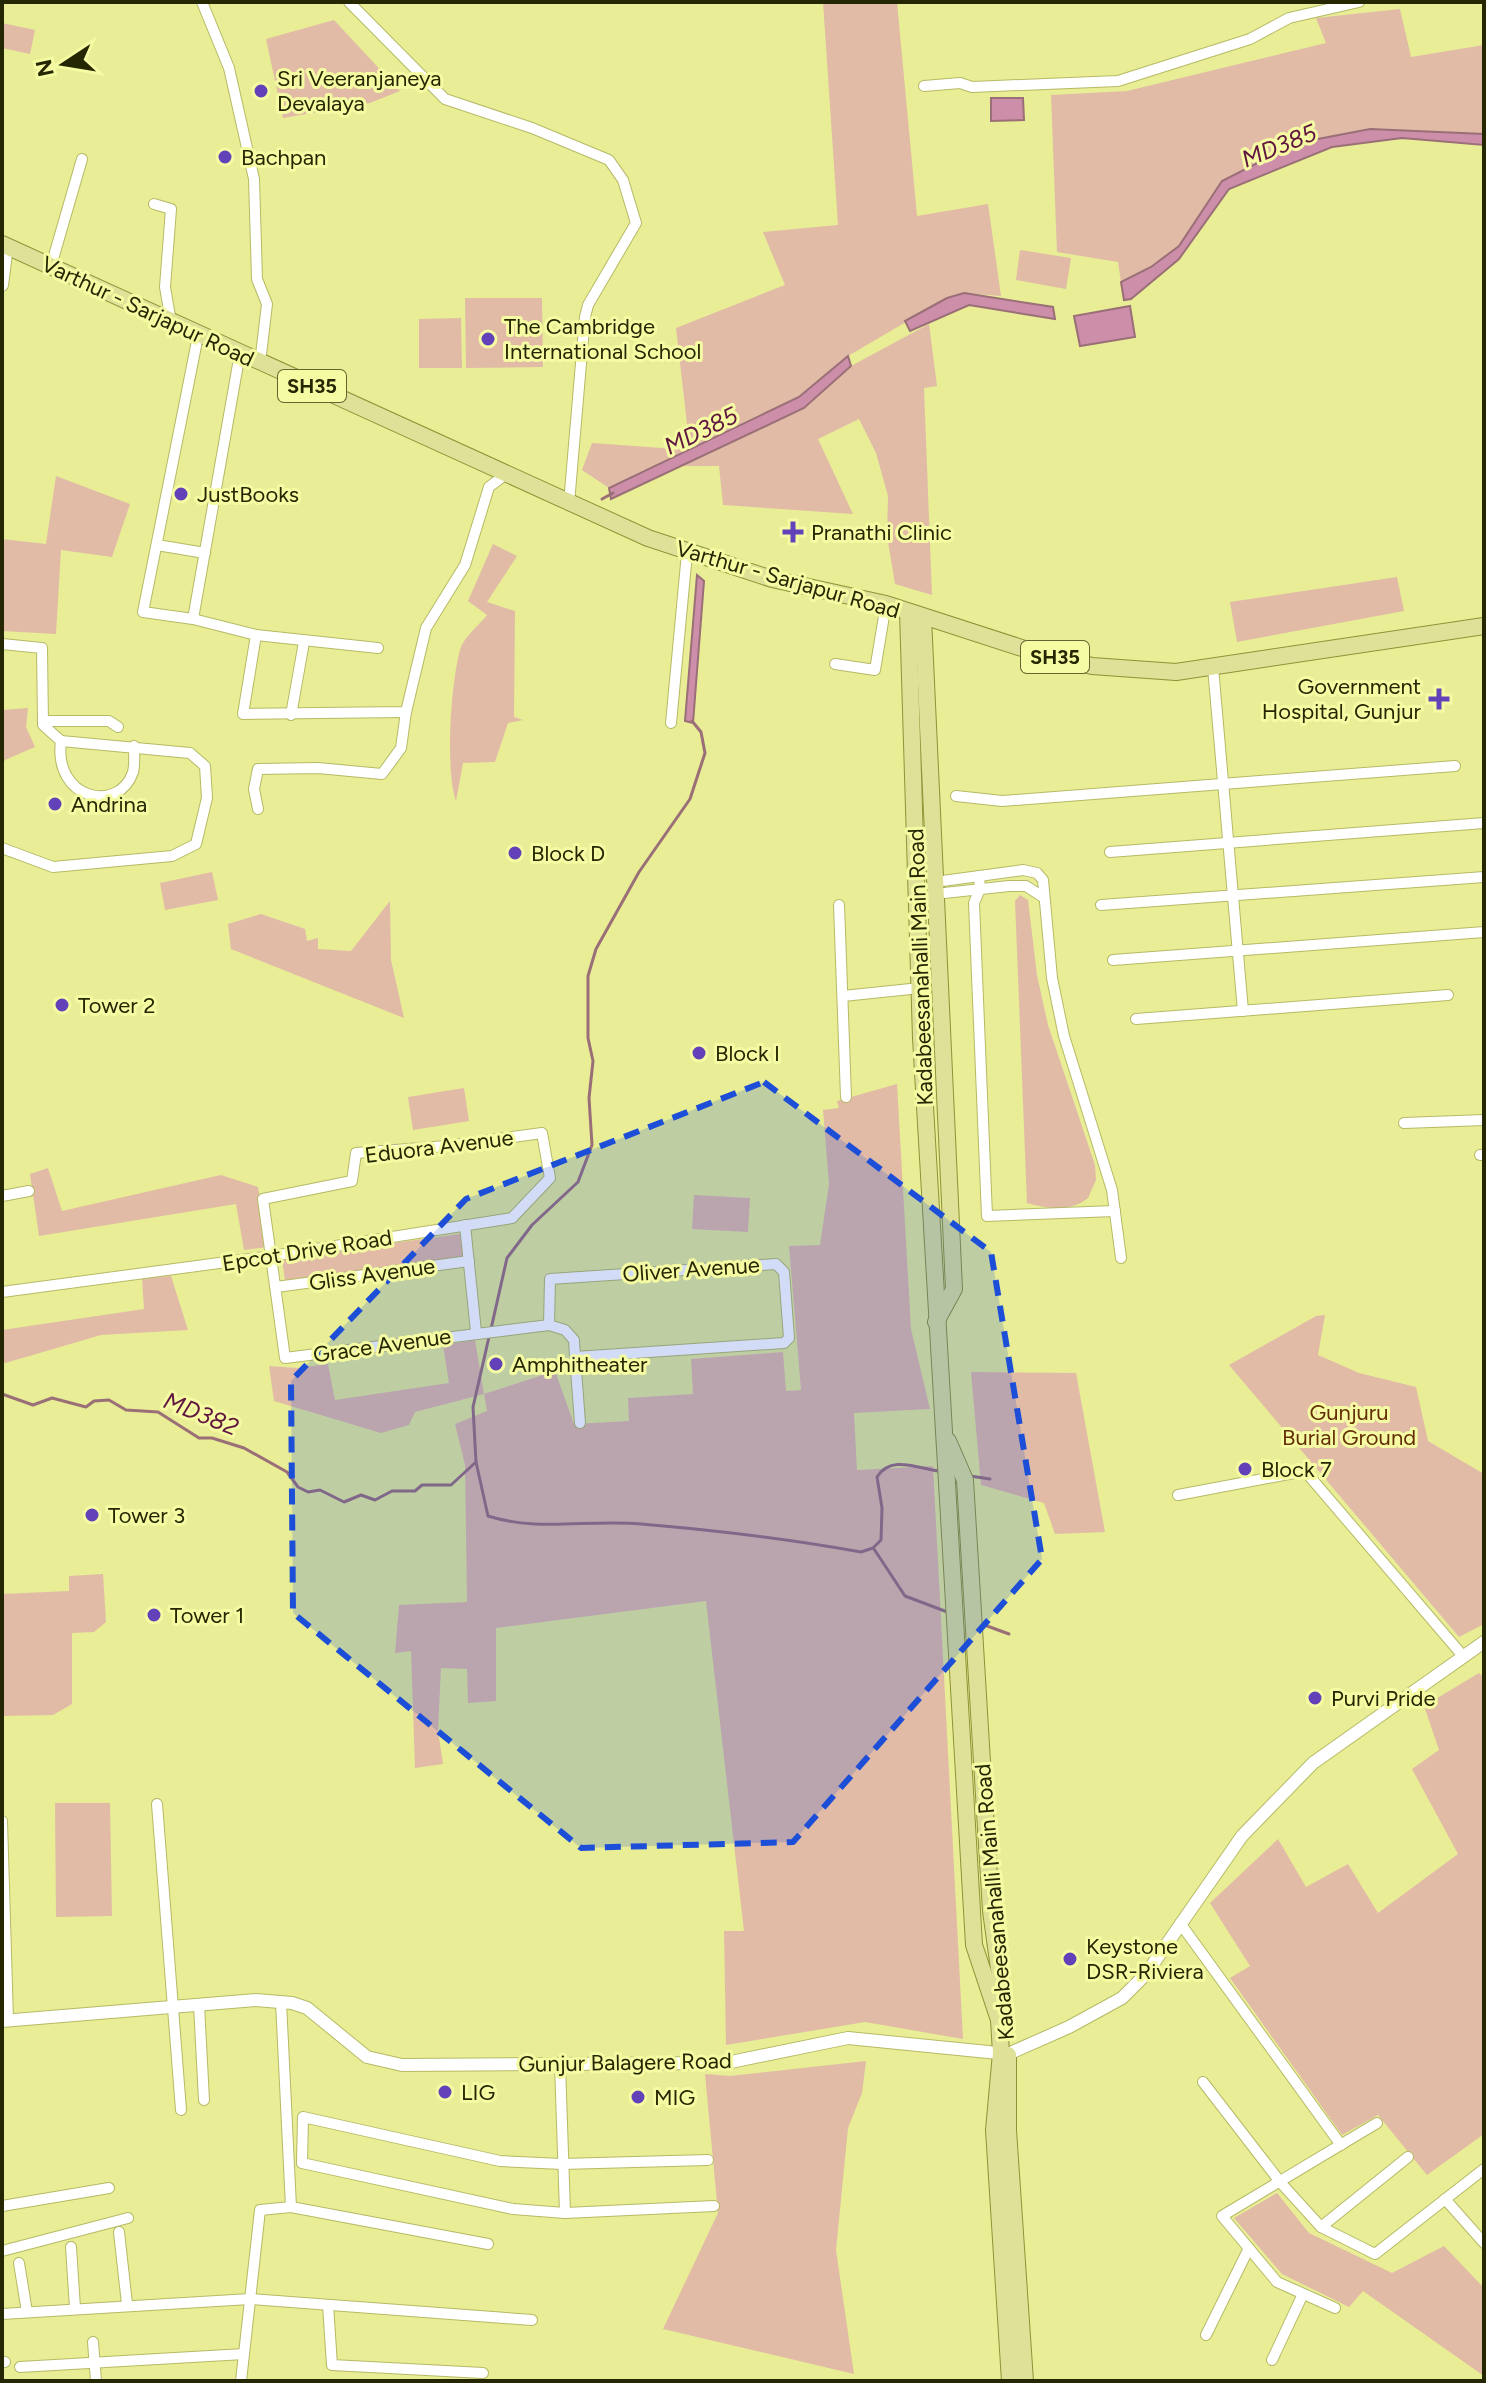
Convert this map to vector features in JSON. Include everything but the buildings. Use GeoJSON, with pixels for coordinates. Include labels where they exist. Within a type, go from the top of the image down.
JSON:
{"type":"FeatureCollection","features":[{"type":"Feature","properties":{"kind":"main road","name":"Varthur - Sarjapur Road"},"geometry":{"type":"LineString","coordinates":[[4,245],[198,336],[687,553],[772,579],[886,604],[1092,666],[1162,673],[1484,626]]}},
{"type":"Feature","properties":{"kind":"main road","name":"Kadabeesanahalli Main Road"},"geometry":{"type":"LineString","coordinates":[[915,614],[935,888],[954,1289],[936,1322]]}},
{"type":"Feature","properties":{"kind":"main road","name":"Kadabeesanahalli Main Road"},"geometry":{"type":"LineString","coordinates":[[915,614],[920,988],[936,1322],[974,1945],[999,2020],[1004,2054],[1025,2381]]}},
{"type":"Feature","properties":{"kind":"main road","name":"Kadabeesanahalli Main Road"},"geometry":{"type":"LineString","coordinates":[[1004,2054],[994,2130],[1010,2381]]}},
{"type":"Feature","properties":{"kind":"street"},"geometry":{"type":"LineString","coordinates":[[202,2],[229,68],[254,179],[257,279],[267,304],[260,363]]}},
{"type":"Feature","properties":{"kind":"street"},"geometry":{"type":"LineString","coordinates":[[349,2],[445,99],[532,128],[609,160],[623,180],[636,223],[588,305],[569,503]]}},
{"type":"Feature","properties":{"kind":"street"},"geometry":{"type":"LineString","coordinates":[[924,86],[1118,81],[1250,39],[1289,18],[1359,2]]}},
{"type":"Feature","properties":{"kind":"street"},"geometry":{"type":"LineString","coordinates":[[51,266],[82,159]]}},
{"type":"Feature","properties":{"kind":"street"},"geometry":{"type":"LineString","coordinates":[[154,204],[171,209],[165,287],[171,322]]}},
{"type":"Feature","properties":{"kind":"street"},"geometry":{"type":"LineString","coordinates":[[2,285],[4,245]]}},
{"type":"Feature","properties":{"kind":"street"},"geometry":{"type":"LineString","coordinates":[[198,336],[143,612],[193,619],[256,635],[378,648]]}},
{"type":"Feature","properties":{"kind":"street"},"geometry":{"type":"LineString","coordinates":[[193,619],[240,353]]}},
{"type":"Feature","properties":{"kind":"street"},"geometry":{"type":"LineString","coordinates":[[258,809],[254,789],[258,769],[318,768],[382,774],[401,748],[406,712],[426,628],[465,565],[489,487],[506,474]]}},
{"type":"Feature","properties":{"kind":"street"},"geometry":{"type":"LineString","coordinates":[[157,545],[205,553]]}},
{"type":"Feature","properties":{"kind":"street"},"geometry":{"type":"LineString","coordinates":[[671,723],[687,553]]}},
{"type":"Feature","properties":{"kind":"street"},"geometry":{"type":"LineString","coordinates":[[835,664],[875,670],[886,604]]}},
{"type":"Feature","properties":{"kind":"street"},"geometry":{"type":"LineString","coordinates":[[256,635],[243,714],[406,712]]}},
{"type":"Feature","properties":{"kind":"street"},"geometry":{"type":"LineString","coordinates":[[291,715],[304,642]]}},
{"type":"Feature","properties":{"kind":"street"},"geometry":{"type":"LineString","coordinates":[[2,644],[42,648],[43,721],[61,741],[190,753],[205,766],[207,798],[196,844],[172,856],[53,867],[2,848]]}},
{"type":"Feature","properties":{"kind":"street"},"geometry":{"type":"LineString","coordinates":[[1213,667],[1243,1011]]}},
{"type":"Feature","properties":{"kind":"street"},"geometry":{"type":"LineString","coordinates":[[43,721],[109,721],[118,727]]}},
{"type":"Feature","properties":{"kind":"street"},"geometry":{"type":"LineString","coordinates":[[61,741],[58,763],[66,779],[78,791],[94,796],[108,796],[124,787],[133,772],[134,746]]}},
{"type":"Feature","properties":{"kind":"street"},"geometry":{"type":"LineString","coordinates":[[956,796],[1002,801],[1455,766]]}},
{"type":"Feature","properties":{"kind":"street"},"geometry":{"type":"LineString","coordinates":[[1110,852],[1484,823]]}},
{"type":"Feature","properties":{"kind":"street"},"geometry":{"type":"LineString","coordinates":[[935,888],[979,876],[1023,870],[1037,873],[1043,880],[1052,978],[1064,1036],[1115,1211],[1121,1258]]}},
{"type":"Feature","properties":{"kind":"street"},"geometry":{"type":"LineString","coordinates":[[979,876],[980,889],[974,903],[987,1216],[1115,1211]]}},
{"type":"Feature","properties":{"kind":"street"},"geometry":{"type":"LineString","coordinates":[[1101,905],[1484,877]]}},
{"type":"Feature","properties":{"kind":"street"},"geometry":{"type":"LineString","coordinates":[[935,888],[1026,886],[1043,897]]}},
{"type":"Feature","properties":{"kind":"street"},"geometry":{"type":"LineString","coordinates":[[839,905],[846,1097]]}},
{"type":"Feature","properties":{"kind":"street"},"geometry":{"type":"LineString","coordinates":[[1113,960],[1484,932]]}},
{"type":"Feature","properties":{"kind":"street"},"geometry":{"type":"LineString","coordinates":[[843,996],[920,988]]}},
{"type":"Feature","properties":{"kind":"street"},"geometry":{"type":"LineString","coordinates":[[1136,1019],[1448,995]]}},
{"type":"Feature","properties":{"kind":"street"},"geometry":{"type":"LineString","coordinates":[[1404,1123],[1484,1120]]}},
{"type":"Feature","properties":{"kind":"street","name":"Eduora Avenue"},"geometry":{"type":"LineString","coordinates":[[272,1256],[263,1199],[352,1181],[356,1153],[447,1146],[542,1133]]}},
{"type":"Feature","properties":{"kind":"street","name":"Epcot Drive Road"},"geometry":{"type":"LineString","coordinates":[[2,1292],[272,1256],[512,1218],[550,1178],[542,1133]]}},
{"type":"Feature","properties":{"kind":"street"},"geometry":{"type":"LineString","coordinates":[[2,1196],[29,1191]]}},
{"type":"Feature","properties":{"kind":"street"},"geometry":{"type":"LineString","coordinates":[[465,1225],[476,1332]]}},
{"type":"Feature","properties":{"kind":"street"},"geometry":{"type":"LineString","coordinates":[[272,1256],[276,1287]]}},
{"type":"Feature","properties":{"kind":"street","name":"Gliss Avenue"},"geometry":{"type":"LineString","coordinates":[[276,1287],[469,1261]]}},
{"type":"Feature","properties":{"kind":"street","name":"Oliver Avenue"},"geometry":{"type":"LineString","coordinates":[[549,1325],[550,1279],[782,1266],[789,1338],[784,1343],[575,1357]]}},
{"type":"Feature","properties":{"kind":"street","name":"Grace Avenue"},"geometry":{"type":"LineString","coordinates":[[276,1287],[285,1358],[549,1325]]}},
{"type":"Feature","properties":{"kind":"street"},"geometry":{"type":"LineString","coordinates":[[549,1325],[565,1330],[574,1340],[580,1423]]}},
{"type":"Feature","properties":{"kind":"street"},"geometry":{"type":"LineString","coordinates":[[1178,1495],[1305,1471],[1463,1656]]}},
{"type":"Feature","properties":{"kind":"street","name":"Gunjur Balagere Road"},"geometry":{"type":"LineString","coordinates":[[5,2020],[281,2002],[307,2008],[367,2057],[402,2065],[726,2063],[848,2038],[1004,2054],[1069,2027],[1122,1998],[1146,1974],[1242,1836],[1313,1763],[1484,1642]]}},
{"type":"Feature","properties":{"kind":"street"},"geometry":{"type":"LineString","coordinates":[[157,1804],[181,2110]]}},
{"type":"Feature","properties":{"kind":"street"},"geometry":{"type":"LineString","coordinates":[[2,1821],[5,2020]]}},
{"type":"Feature","properties":{"kind":"street"},"geometry":{"type":"LineString","coordinates":[[1180,1923],[1341,2145]]}},
{"type":"Feature","properties":{"kind":"street"},"geometry":{"type":"LineString","coordinates":[[281,2002],[291,2207]]}},
{"type":"Feature","properties":{"kind":"street"},"geometry":{"type":"LineString","coordinates":[[199,2005],[204,2100]]}},
{"type":"Feature","properties":{"kind":"street"},"geometry":{"type":"LineString","coordinates":[[560,2064],[565,2213]]}},
{"type":"Feature","properties":{"kind":"street"},"geometry":{"type":"LineString","coordinates":[[1203,2082],[1281,2183],[1321,2227],[1375,2254],[1484,2169]]}},
{"type":"Feature","properties":{"kind":"street"},"geometry":{"type":"LineString","coordinates":[[708,2160],[562,2164],[500,2161],[303,2117],[302,2163],[513,2209],[565,2213],[714,2206]]}},
{"type":"Feature","properties":{"kind":"street"},"geometry":{"type":"LineString","coordinates":[[1335,2308],[1277,2282],[1222,2216],[1377,2123]]}},
{"type":"Feature","properties":{"kind":"street"},"geometry":{"type":"LineString","coordinates":[[1321,2227],[1408,2157]]}},
{"type":"Feature","properties":{"kind":"street"},"geometry":{"type":"LineString","coordinates":[[2,2206],[109,2188]]}},
{"type":"Feature","properties":{"kind":"street"},"geometry":{"type":"LineString","coordinates":[[1445,2199],[1484,2243]]}},
{"type":"Feature","properties":{"kind":"street"},"geometry":{"type":"LineString","coordinates":[[241,2381],[260,2210],[291,2207],[488,2244]]}},
{"type":"Feature","properties":{"kind":"street"},"geometry":{"type":"LineString","coordinates":[[2,2251],[128,2218]]}},
{"type":"Feature","properties":{"kind":"street"},"geometry":{"type":"LineString","coordinates":[[119,2232],[127,2304]]}},
{"type":"Feature","properties":{"kind":"street"},"geometry":{"type":"LineString","coordinates":[[71,2247],[75,2308]]}},
{"type":"Feature","properties":{"kind":"street"},"geometry":{"type":"LineString","coordinates":[[1206,2335],[1249,2248]]}},
{"type":"Feature","properties":{"kind":"street"},"geometry":{"type":"LineString","coordinates":[[19,2263],[27,2312]]}},
{"type":"Feature","properties":{"kind":"street"},"geometry":{"type":"LineString","coordinates":[[1272,2360],[1303,2294]]}},
{"type":"Feature","properties":{"kind":"street"},"geometry":{"type":"LineString","coordinates":[[2,2314],[127,2304],[250,2299],[532,2320]]}},
{"type":"Feature","properties":{"kind":"street"},"geometry":{"type":"LineString","coordinates":[[328,2305],[332,2365],[483,2373]]}},
{"type":"Feature","properties":{"kind":"street"},"geometry":{"type":"LineString","coordinates":[[93,2342],[96,2381]]}},
{"type":"Feature","properties":{"kind":"street"},"geometry":{"type":"LineString","coordinates":[[20,2367],[244,2354]]}},
{"type":"Feature","properties":{"kind":"highlighted area"},"geometry":{"type":"Polygon","coordinates":[[[764,1082],[991,1252],[1042,1559],[793,1842],[581,1848],[293,1613],[291,1381],[466,1199],[764,1082]]]}},
{"type":"Feature","properties":{"kind":"green space"},"geometry":{"type":"Polygon","coordinates":[[[823,2],[897,2],[917,216],[988,204],[1001,296],[964,293],[947,298],[848,356],[799,397],[690,449],[676,328],[785,285],[763,232],[838,225],[823,2]]]}},
{"type":"Feature","properties":{"kind":"green space"},"geometry":{"type":"Polygon","coordinates":[[[1400,9],[1411,57],[1484,45],[1484,134],[1370,129],[1222,181],[1179,246],[1151,267],[1121,282],[1118,262],[1057,252],[1051,95],[1127,91],[1326,43],[1316,18],[1400,9]]]}},
{"type":"Feature","properties":{"kind":"green space"},"geometry":{"type":"Polygon","coordinates":[[[334,20],[400,91],[370,103],[283,118],[266,39],[334,20]]]}},
{"type":"Feature","properties":{"kind":"green space"},"geometry":{"type":"Polygon","coordinates":[[[2,23],[35,30],[30,54],[2,48],[2,23]]]}},
{"type":"Feature","properties":{"kind":"green space"},"geometry":{"type":"Polygon","coordinates":[[[1020,250],[1071,258],[1066,289],[1016,280],[1020,250]]]}},
{"type":"Feature","properties":{"kind":"green space"},"geometry":{"type":"Polygon","coordinates":[[[465,298],[542,298],[543,367],[466,368],[465,298]]]}},
{"type":"Feature","properties":{"kind":"green space"},"geometry":{"type":"Polygon","coordinates":[[[461,318],[462,368],[419,368],[419,319],[461,318]]]}},
{"type":"Feature","properties":{"kind":"green space"},"geometry":{"type":"Polygon","coordinates":[[[929,324],[937,386],[924,388],[932,595],[895,584],[887,536],[888,496],[876,453],[859,419],[818,439],[853,514],[723,505],[719,466],[683,466],[804,408],[851,366],[929,324]]]}},
{"type":"Feature","properties":{"kind":"green space"},"geometry":{"type":"Polygon","coordinates":[[[592,443],[689,450],[609,488],[582,470],[592,443]]]}},
{"type":"Feature","properties":{"kind":"green space"},"geometry":{"type":"Polygon","coordinates":[[[56,476],[130,504],[112,557],[61,550],[56,634],[2,631],[2,539],[46,544],[56,476]]]}},
{"type":"Feature","properties":{"kind":"green space"},"geometry":{"type":"Polygon","coordinates":[[[493,544],[517,556],[487,602],[515,611],[514,717],[523,720],[508,723],[495,762],[463,763],[456,801],[450,748],[454,683],[462,645],[487,615],[468,601],[493,544]]]}},
{"type":"Feature","properties":{"kind":"green space"},"geometry":{"type":"Polygon","coordinates":[[[1397,577],[1404,611],[1237,642],[1230,602],[1397,577]]]}},
{"type":"Feature","properties":{"kind":"green space"},"geometry":{"type":"Polygon","coordinates":[[[28,708],[26,727],[35,747],[5,760],[2,766],[2,710],[28,708]]]}},
{"type":"Feature","properties":{"kind":"green space"},"geometry":{"type":"Polygon","coordinates":[[[212,872],[218,900],[165,910],[160,883],[212,872]]]}},
{"type":"Feature","properties":{"kind":"green space"},"geometry":{"type":"Polygon","coordinates":[[[1020,895],[1028,900],[1037,975],[1048,1025],[1095,1165],[1096,1180],[1088,1198],[1074,1206],[1051,1208],[1027,1203],[1015,901],[1020,895]]]}},
{"type":"Feature","properties":{"kind":"green space"},"geometry":{"type":"Polygon","coordinates":[[[390,901],[391,960],[404,1018],[231,949],[228,924],[261,914],[305,929],[307,941],[318,938],[318,949],[351,951],[390,901]]]}},
{"type":"Feature","properties":{"kind":"green space"},"geometry":{"type":"Polygon","coordinates":[[[897,1084],[911,1329],[930,1409],[854,1413],[857,1470],[933,1466],[963,2039],[865,2022],[726,2045],[724,1931],[744,1931],[706,1601],[496,1628],[496,1701],[468,1703],[467,1669],[441,1668],[438,1731],[443,1764],[415,1768],[411,1651],[395,1653],[399,1605],[467,1602],[465,1465],[455,1424],[487,1411],[484,1394],[555,1371],[574,1424],[629,1421],[628,1398],[693,1394],[691,1359],[783,1352],[786,1391],[801,1390],[789,1246],[820,1245],[829,1184],[823,1110],[839,1108],[837,1101],[897,1084]]]}},
{"type":"Feature","properties":{"kind":"green space"},"geometry":{"type":"Polygon","coordinates":[[[464,1088],[469,1121],[413,1130],[408,1097],[464,1088]]]}},
{"type":"Feature","properties":{"kind":"green space"},"geometry":{"type":"Polygon","coordinates":[[[48,1168],[62,1211],[221,1175],[258,1187],[267,1247],[244,1250],[236,1204],[39,1236],[30,1174],[48,1168]]]}},
{"type":"Feature","properties":{"kind":"green space"},"geometry":{"type":"Polygon","coordinates":[[[694,1195],[750,1198],[748,1232],[692,1229],[694,1195]]]}},
{"type":"Feature","properties":{"kind":"green space"},"geometry":{"type":"Polygon","coordinates":[[[460,1234],[463,1257],[285,1281],[282,1258],[460,1234]]]}},
{"type":"Feature","properties":{"kind":"green space"},"geometry":{"type":"Polygon","coordinates":[[[171,1276],[188,1330],[101,1335],[2,1364],[2,1330],[144,1309],[142,1278],[171,1276]]]}},
{"type":"Feature","properties":{"kind":"green space","name":"Gunjuru Burial Ground"},"geometry":{"type":"Polygon","coordinates":[[[1325,1315],[1318,1355],[1359,1373],[1416,1387],[1428,1441],[1484,1474],[1484,1624],[1459,1637],[1229,1365],[1316,1316],[1325,1315]]]}},
{"type":"Feature","properties":{"kind":"green space"},"geometry":{"type":"Polygon","coordinates":[[[475,1340],[484,1394],[415,1412],[409,1425],[381,1433],[274,1401],[269,1366],[298,1368],[328,1364],[335,1400],[449,1383],[443,1345],[475,1340]]]}},
{"type":"Feature","properties":{"kind":"green space"},"geometry":{"type":"Polygon","coordinates":[[[971,1372],[1076,1373],[1105,1532],[1055,1534],[1044,1503],[981,1485],[971,1372]]]}},
{"type":"Feature","properties":{"kind":"green space"},"geometry":{"type":"Polygon","coordinates":[[[103,1574],[106,1622],[94,1632],[72,1633],[72,1704],[53,1715],[2,1716],[2,1594],[69,1591],[69,1576],[103,1574]]]}},
{"type":"Feature","properties":{"kind":"green space"},"geometry":{"type":"Polygon","coordinates":[[[1479,1673],[1484,1678],[1484,2134],[1427,2175],[1378,2115],[1342,2135],[1230,1978],[1250,1966],[1210,1903],[1278,1839],[1306,1887],[1348,1864],[1378,1913],[1458,1854],[1412,1769],[1439,1750],[1424,1706],[1479,1673]]]}},
{"type":"Feature","properties":{"kind":"green space"},"geometry":{"type":"Polygon","coordinates":[[[55,1803],[110,1803],[112,1916],[56,1917],[55,1803]]]}},
{"type":"Feature","properties":{"kind":"green space"},"geometry":{"type":"Polygon","coordinates":[[[866,2061],[862,2093],[848,2128],[836,2250],[854,2374],[663,2329],[718,2213],[705,2074],[730,2076],[866,2061]]]}},
{"type":"Feature","properties":{"kind":"green space"},"geometry":{"type":"Polygon","coordinates":[[[1277,2193],[1309,2233],[1392,2273],[1444,2246],[1484,2288],[1484,2376],[1363,2291],[1349,2307],[1282,2274],[1234,2218],[1277,2193]]]}},
{"type":"Feature","properties":{"kind":"shaded area"},"geometry":{"type":"Polygon","coordinates":[[[991,98],[1023,98],[1024,120],[991,121],[991,98]]]}},
{"type":"Feature","properties":{"kind":"shaded area"},"geometry":{"type":"Polygon","coordinates":[[[1370,129],[1484,134],[1484,145],[1402,138],[1332,147],[1229,189],[1179,259],[1131,299],[1124,300],[1121,282],[1151,267],[1179,246],[1222,181],[1297,143],[1370,129]]]}},
{"type":"Feature","properties":{"kind":"shaded area"},"geometry":{"type":"Polygon","coordinates":[[[964,293],[1053,307],[1055,319],[969,305],[910,331],[905,321],[947,298],[964,293]]]}},
{"type":"Feature","properties":{"kind":"shaded area"},"geometry":{"type":"Polygon","coordinates":[[[1130,306],[1135,337],[1080,346],[1074,316],[1130,306]]]}},
{"type":"Feature","properties":{"kind":"shaded area"},"geometry":{"type":"Polygon","coordinates":[[[848,356],[851,366],[804,408],[611,499],[609,488],[799,397],[848,356]]]}},
{"type":"Feature","properties":{"kind":"shaded area"},"geometry":{"type":"Polygon","coordinates":[[[697,575],[704,581],[693,723],[685,721],[697,575]]]}},
{"type":"Feature","properties":{"kind":"waterway","name":"MD385"},"geometry":{"type":"LineString","coordinates":[[602,499],[613,493]]}},
{"type":"Feature","properties":{"kind":"waterway"},"geometry":{"type":"LineString","coordinates":[[491,1329],[507,1258],[532,1225],[578,1182],[592,1145],[589,1098],[593,1061],[588,1038],[588,976],[596,949],[639,872],[690,799],[705,753],[701,732],[692,721]]}},
{"type":"Feature","properties":{"kind":"waterway","name":"MD382"},"geometry":{"type":"LineString","coordinates":[[2,1394],[33,1405],[52,1398],[86,1407],[94,1401],[109,1400],[126,1410],[158,1412],[199,1438],[212,1438],[244,1448],[287,1472],[298,1487],[308,1492],[320,1490],[344,1502],[361,1495],[375,1500],[392,1491],[415,1491],[422,1485],[451,1485],[476,1462],[473,1407],[489,1337]]}},
{"type":"Feature","properties":{"kind":"waterway"},"geometry":{"type":"LineString","coordinates":[[476,1462],[488,1516],[507,1521],[668,1526],[861,1552],[873,1548],[881,1540],[882,1508],[877,1477],[883,1470],[889,1466],[905,1465],[939,1471]]}},
{"type":"Feature","properties":{"kind":"waterway"},"geometry":{"type":"LineString","coordinates":[[970,1476],[990,1479]]}},
{"type":"Feature","properties":{"kind":"waterway"},"geometry":{"type":"LineString","coordinates":[[874,1549],[905,1596],[950,1613]]}},
{"type":"Feature","properties":{"kind":"waterway"},"geometry":{"type":"LineString","coordinates":[[979,1623],[1009,1634]]}},
{"type":"Feature","properties":{"kind":"place","name":"Sri Veeranjaneya Devalaya"},"geometry":{"type":"Point","coordinates":[261,91]}},
{"type":"Feature","properties":{"kind":"place","name":"Bachpan"},"geometry":{"type":"Point","coordinates":[225,157]}},
{"type":"Feature","properties":{"kind":"place","name":"The Cambridge International School"},"geometry":{"type":"Point","coordinates":[488,339]}},
{"type":"Feature","properties":{"kind":"place","name":"JustBooks"},"geometry":{"type":"Point","coordinates":[181,494]}},
{"type":"Feature","properties":{"kind":"place","name":"Pranathi Clinic"},"geometry":{"type":"Point","coordinates":[793,532]}},
{"type":"Feature","properties":{"kind":"place","name":"Government Hospital, Gunjur"},"geometry":{"type":"Point","coordinates":[1439,699]}},
{"type":"Feature","properties":{"kind":"place","name":"Andrina"},"geometry":{"type":"Point","coordinates":[55,804]}},
{"type":"Feature","properties":{"kind":"place","name":"Block D"},"geometry":{"type":"Point","coordinates":[515,853]}},
{"type":"Feature","properties":{"kind":"place","name":"Tower 2"},"geometry":{"type":"Point","coordinates":[62,1005]}},
{"type":"Feature","properties":{"kind":"place","name":"Block I"},"geometry":{"type":"Point","coordinates":[699,1053]}},
{"type":"Feature","properties":{"kind":"place","name":"Amphitheater"},"geometry":{"type":"Point","coordinates":[496,1364]}},
{"type":"Feature","properties":{"kind":"place","name":"Block 7"},"geometry":{"type":"Point","coordinates":[1245,1469]}},
{"type":"Feature","properties":{"kind":"place","name":"Tower 3"},"geometry":{"type":"Point","coordinates":[92,1515]}},
{"type":"Feature","properties":{"kind":"place","name":"Tower 1"},"geometry":{"type":"Point","coordinates":[154,1615]}},
{"type":"Feature","properties":{"kind":"place","name":"Purvi Pride"},"geometry":{"type":"Point","coordinates":[1315,1698]}},
{"type":"Feature","properties":{"kind":"place","name":"Keystone DSR-Riviera"},"geometry":{"type":"Point","coordinates":[1070,1959]}},
{"type":"Feature","properties":{"kind":"place","name":"LIG"},"geometry":{"type":"Point","coordinates":[445,2092]}},
{"type":"Feature","properties":{"kind":"place","name":"MIG"},"geometry":{"type":"Point","coordinates":[638,2097]}}]}
